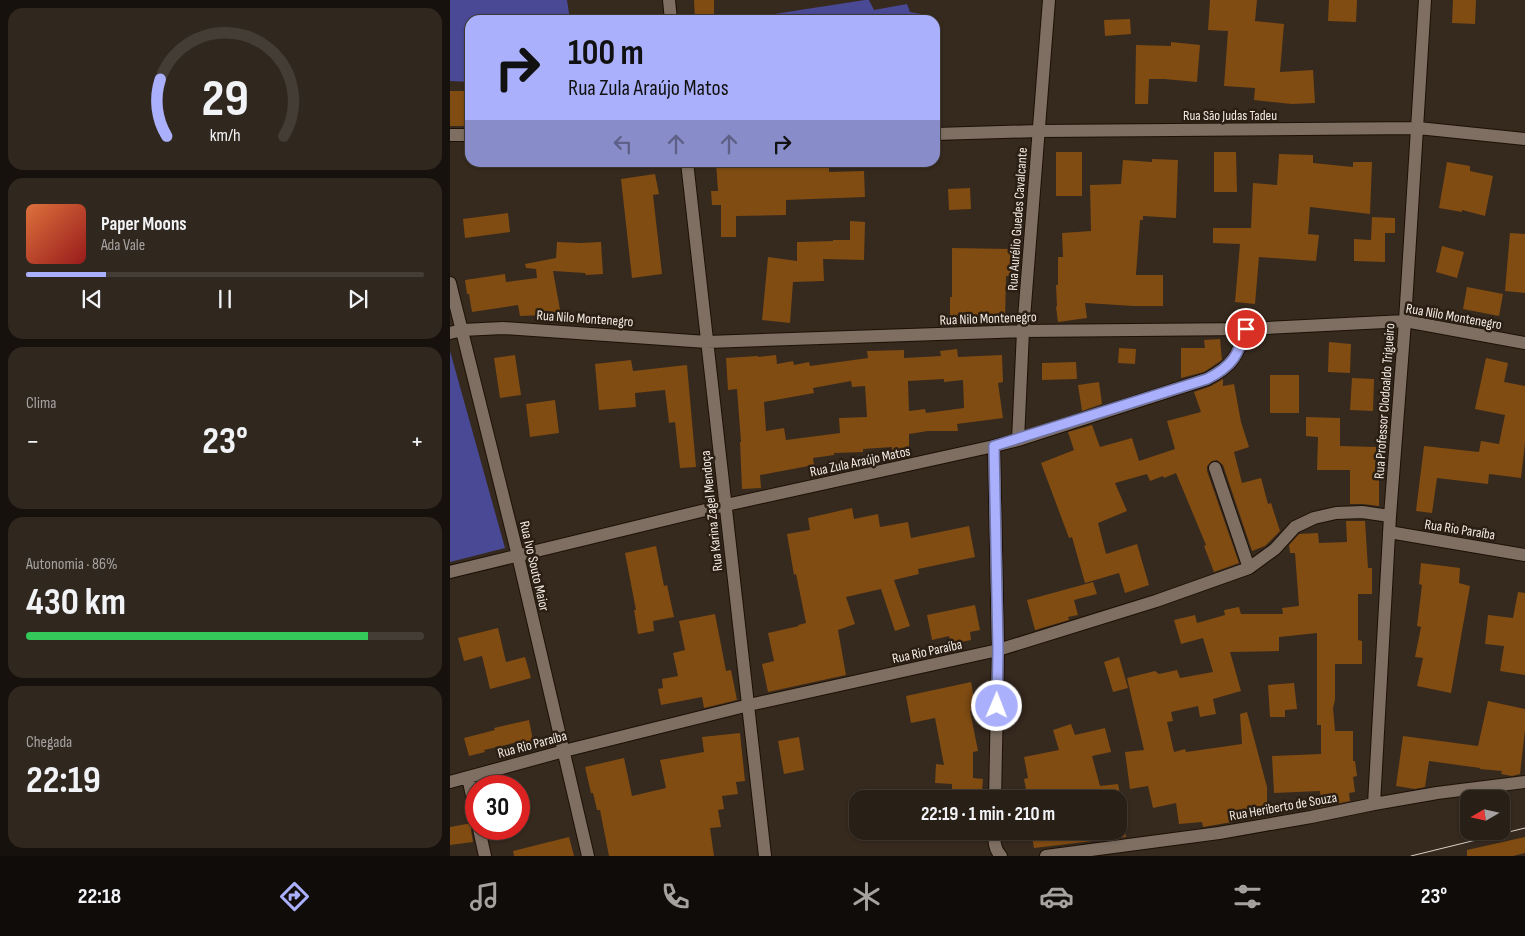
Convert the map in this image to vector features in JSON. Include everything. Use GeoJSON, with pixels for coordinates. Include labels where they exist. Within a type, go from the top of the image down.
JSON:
{"type":"FeatureCollection","features":[{"type":"Feature","properties":{"kind":"street"},"geometry":{"type":"LineString","coordinates":[[669,0],[670,15]]}},
{"type":"Feature","properties":{"kind":"street","name":"Rua Aurélio Guedes Cavalcante"},"geometry":{"type":"LineString","coordinates":[[1018,440],[1023,331],[1050,0]]}},
{"type":"Feature","properties":{"kind":"street","name":"Rua Professor Clodoaldo Trigueiro"},"geometry":{"type":"LineString","coordinates":[[1374,804],[1390,516],[1405,321],[1425,0]]}},
{"type":"Feature","properties":{"kind":"street","name":"Rua São Judas Tadeu"},"geometry":{"type":"LineString","coordinates":[[940,134],[1039,131],[1418,128],[1525,139]]}},
{"type":"Feature","properties":{"kind":"street"},"geometry":{"type":"LineString","coordinates":[[450,134],[465,135]]}},
{"type":"Feature","properties":{"kind":"street","name":"Rua Karina Zagel Mendoça"},"geometry":{"type":"LineString","coordinates":[[688,167],[765,856]]}},
{"type":"Feature","properties":{"kind":"street","name":"Rua Ivo Souto Maior"},"geometry":{"type":"LineString","coordinates":[[450,283],[456,332],[518,556],[588,856]]}},
{"type":"Feature","properties":{"kind":"street","name":"Rua Nilo Montenegro"},"geometry":{"type":"LineString","coordinates":[[456,332],[503,328],[707,342],[1023,331],[1246,329],[1405,321],[1525,343]]}},
{"type":"Feature","properties":{"kind":"street","name":"Rua Zula Araújo Matos"},"geometry":{"type":"LineString","coordinates":[[450,572],[726,506],[1018,440],[1207,379],[1217,374],[1234,358],[1240,348],[1246,329]]}},
{"type":"Feature","properties":{"kind":"street"},"geometry":{"type":"LineString","coordinates":[[994,446],[998,650],[995,790]]}},
{"type":"Feature","properties":{"kind":"street"},"geometry":{"type":"LineString","coordinates":[[1215,468],[1249,568]]}},
{"type":"Feature","properties":{"kind":"street","name":"Rua Rio Paraíba"},"geometry":{"type":"LineString","coordinates":[[475,775],[748,705],[998,650],[1156,600],[1249,568],[1275,549],[1295,527],[1314,518],[1336,512],[1362,512],[1390,516]]}},
{"type":"Feature","properties":{"kind":"street","name":"Rua Rio Paraíba"},"geometry":{"type":"LineString","coordinates":[[1389,532],[1525,555]]}},
{"type":"Feature","properties":{"kind":"street","name":"Rua Rio Paraíba"},"geometry":{"type":"LineString","coordinates":[[450,782],[465,778]]}},
{"type":"Feature","properties":{"kind":"street","name":"Rua Heriberto de Souza"},"geometry":{"type":"LineString","coordinates":[[1046,856],[1268,825],[1436,793],[1525,782]]}},
{"type":"Feature","properties":{"kind":"street"},"geometry":{"type":"LineString","coordinates":[[481,840],[485,856]]}},
{"type":"Feature","properties":{"kind":"street"},"geometry":{"type":"LineString","coordinates":[[995,840],[997,852],[1001,856]]}},
{"type":"Feature","properties":{"kind":"shaded area"},"geometry":{"type":"Polygon","coordinates":[[[450,0],[567,0],[569,15],[465,15],[465,82],[450,81],[450,0]]]}},
{"type":"Feature","properties":{"kind":"shaded area"},"geometry":{"type":"Polygon","coordinates":[[[869,0],[874,10],[907,4],[910,12],[926,15],[774,15],[869,0]]]}},
{"type":"Feature","properties":{"kind":"shaded area"},"geometry":{"type":"Polygon","coordinates":[[[450,351],[505,548],[450,562],[450,351]]]}},
{"type":"Feature","properties":{"kind":"building"},"geometry":{"type":"Polygon","coordinates":[[[694,0],[714,0],[714,15],[695,15],[694,0]]]}},
{"type":"Feature","properties":{"kind":"building"},"geometry":{"type":"Polygon","coordinates":[[[1210,0],[1257,0],[1255,21],[1284,24],[1280,72],[1313,70],[1315,103],[1292,104],[1254,100],[1255,88],[1224,86],[1228,31],[1208,30],[1210,0]]]}},
{"type":"Feature","properties":{"kind":"building"},"geometry":{"type":"Polygon","coordinates":[[[1329,0],[1357,0],[1356,22],[1328,21],[1329,0]]]}},
{"type":"Feature","properties":{"kind":"building"},"geometry":{"type":"Polygon","coordinates":[[[1453,0],[1476,0],[1475,24],[1452,23],[1453,0]]]}},
{"type":"Feature","properties":{"kind":"building"},"geometry":{"type":"Polygon","coordinates":[[[1130,19],[1131,34],[1105,36],[1104,20],[1130,19]]]}},
{"type":"Feature","properties":{"kind":"building"},"geometry":{"type":"Polygon","coordinates":[[[1171,42],[1200,45],[1197,82],[1149,79],[1148,104],[1135,104],[1136,45],[1171,46],[1171,42]]]}},
{"type":"Feature","properties":{"kind":"building"},"geometry":{"type":"Polygon","coordinates":[[[450,91],[465,91],[465,126],[450,126],[450,91]]]}},
{"type":"Feature","properties":{"kind":"building"},"geometry":{"type":"Polygon","coordinates":[[[1056,152],[1082,152],[1082,196],[1056,196],[1056,152]]]}},
{"type":"Feature","properties":{"kind":"building"},"geometry":{"type":"Polygon","coordinates":[[[1214,152],[1236,152],[1237,192],[1214,192],[1214,152]]]}},
{"type":"Feature","properties":{"kind":"building"},"geometry":{"type":"Polygon","coordinates":[[[1279,154],[1313,155],[1313,163],[1353,167],[1353,162],[1372,162],[1370,214],[1310,207],[1308,234],[1319,235],[1316,261],[1259,257],[1255,304],[1235,302],[1240,244],[1213,243],[1213,228],[1251,228],[1253,183],[1277,185],[1279,154]]]}},
{"type":"Feature","properties":{"kind":"building"},"geometry":{"type":"Polygon","coordinates":[[[1152,159],[1178,160],[1176,218],[1143,216],[1143,220],[1140,220],[1136,275],[1163,275],[1163,306],[1085,303],[1087,318],[1058,322],[1056,285],[1058,285],[1058,257],[1063,257],[1062,233],[1091,231],[1090,185],[1121,184],[1123,160],[1152,162],[1152,159]]]}},
{"type":"Feature","properties":{"kind":"building"},"geometry":{"type":"Polygon","coordinates":[[[1447,162],[1470,166],[1470,171],[1493,176],[1485,216],[1462,210],[1462,212],[1439,208],[1447,162]]]}},
{"type":"Feature","properties":{"kind":"building"},"geometry":{"type":"Polygon","coordinates":[[[716,167],[829,167],[829,172],[864,171],[865,197],[786,200],[786,215],[736,216],[736,237],[721,237],[721,205],[712,205],[711,191],[718,191],[716,167]]]}},
{"type":"Feature","properties":{"kind":"building"},"geometry":{"type":"Polygon","coordinates":[[[655,174],[659,194],[653,195],[662,274],[632,278],[621,179],[655,174]]]}},
{"type":"Feature","properties":{"kind":"building"},"geometry":{"type":"Polygon","coordinates":[[[970,188],[971,209],[949,210],[948,189],[970,188]]]}},
{"type":"Feature","properties":{"kind":"building"},"geometry":{"type":"Polygon","coordinates":[[[508,213],[510,232],[465,238],[463,219],[508,213]]]}},
{"type":"Feature","properties":{"kind":"building"},"geometry":{"type":"Polygon","coordinates":[[[1372,217],[1395,218],[1395,233],[1385,233],[1385,262],[1354,261],[1354,239],[1371,240],[1372,217]]]}},
{"type":"Feature","properties":{"kind":"building"},"geometry":{"type":"Polygon","coordinates":[[[850,221],[865,222],[864,260],[823,259],[824,281],[793,282],[790,323],[762,320],[768,257],[797,261],[797,242],[850,240],[850,221]]]}},
{"type":"Feature","properties":{"kind":"building"},"geometry":{"type":"Polygon","coordinates":[[[1510,233],[1525,234],[1525,293],[1505,291],[1510,233]]]}},
{"type":"Feature","properties":{"kind":"building"},"geometry":{"type":"Polygon","coordinates":[[[557,242],[601,242],[603,274],[586,275],[585,273],[553,271],[561,315],[544,317],[544,315],[520,316],[518,305],[472,312],[465,280],[505,274],[506,282],[537,278],[536,269],[526,268],[525,264],[556,258],[557,242]]]}},
{"type":"Feature","properties":{"kind":"building"},"geometry":{"type":"Polygon","coordinates":[[[1442,246],[1464,252],[1457,278],[1436,272],[1442,246]]]}},
{"type":"Feature","properties":{"kind":"building"},"geometry":{"type":"Polygon","coordinates":[[[952,248],[1012,249],[1012,276],[1006,276],[1005,320],[950,319],[952,248]]]}},
{"type":"Feature","properties":{"kind":"building"},"geometry":{"type":"Polygon","coordinates":[[[1467,287],[1503,294],[1499,316],[1463,309],[1467,287]]]}},
{"type":"Feature","properties":{"kind":"building"},"geometry":{"type":"Polygon","coordinates":[[[1220,339],[1222,360],[1204,372],[1181,378],[1181,348],[1205,348],[1204,340],[1220,339]]]}},
{"type":"Feature","properties":{"kind":"building"},"geometry":{"type":"Polygon","coordinates":[[[1329,342],[1351,344],[1350,373],[1328,372],[1329,342]]]}},
{"type":"Feature","properties":{"kind":"building"},"geometry":{"type":"Polygon","coordinates":[[[1119,348],[1136,349],[1135,364],[1118,363],[1119,348]]]}},
{"type":"Feature","properties":{"kind":"building"},"geometry":{"type":"Polygon","coordinates":[[[957,349],[958,357],[1002,355],[1003,382],[998,383],[1003,418],[957,424],[958,431],[928,431],[909,434],[909,455],[892,456],[892,447],[863,449],[863,452],[834,453],[834,455],[813,458],[814,465],[760,475],[761,488],[742,489],[737,389],[728,390],[726,358],[776,355],[777,364],[793,361],[794,365],[809,362],[810,366],[868,358],[867,351],[904,350],[904,358],[941,356],[940,351],[957,349]],[[944,379],[908,381],[909,411],[925,409],[926,413],[964,408],[963,380],[944,382],[944,379]],[[851,381],[813,388],[814,393],[764,402],[766,431],[784,428],[786,440],[840,433],[839,418],[867,417],[865,386],[852,387],[851,381]]]}},
{"type":"Feature","properties":{"kind":"building"},"geometry":{"type":"Polygon","coordinates":[[[515,355],[521,395],[500,398],[494,358],[515,355]]]}},
{"type":"Feature","properties":{"kind":"building"},"geometry":{"type":"Polygon","coordinates":[[[1486,358],[1508,363],[1504,382],[1525,386],[1525,443],[1521,478],[1489,474],[1488,484],[1437,478],[1432,513],[1416,511],[1424,446],[1479,452],[1481,441],[1499,444],[1505,415],[1475,409],[1486,358]]]}},
{"type":"Feature","properties":{"kind":"building"},"geometry":{"type":"Polygon","coordinates":[[[631,360],[633,371],[687,365],[696,467],[680,468],[675,422],[669,423],[665,390],[635,393],[636,407],[599,410],[595,364],[631,360]]]}},
{"type":"Feature","properties":{"kind":"building"},"geometry":{"type":"Polygon","coordinates":[[[1076,362],[1077,379],[1042,380],[1042,363],[1076,362]]]}},
{"type":"Feature","properties":{"kind":"building"},"geometry":{"type":"Polygon","coordinates":[[[1270,375],[1299,375],[1299,413],[1270,413],[1270,375]]]}},
{"type":"Feature","properties":{"kind":"building"},"geometry":{"type":"Polygon","coordinates":[[[1352,378],[1374,379],[1373,411],[1350,410],[1352,378]]]}},
{"type":"Feature","properties":{"kind":"building"},"geometry":{"type":"Polygon","coordinates":[[[1223,379],[1223,386],[1234,384],[1241,422],[1249,447],[1234,452],[1242,483],[1261,478],[1268,504],[1271,503],[1280,531],[1265,546],[1252,551],[1223,465],[1217,460],[1212,461],[1207,466],[1207,471],[1239,563],[1214,572],[1204,546],[1206,545],[1176,473],[1150,481],[1147,474],[1115,483],[1127,511],[1098,523],[1106,554],[1137,544],[1149,585],[1125,593],[1119,573],[1085,583],[1072,537],[1069,538],[1041,463],[1074,450],[1068,432],[1092,425],[1100,447],[1132,438],[1139,461],[1175,449],[1167,421],[1201,412],[1194,392],[1223,379]]]}},
{"type":"Feature","properties":{"kind":"building"},"geometry":{"type":"Polygon","coordinates":[[[1099,382],[1102,404],[1082,411],[1078,385],[1099,382]]]}},
{"type":"Feature","properties":{"kind":"building"},"geometry":{"type":"Polygon","coordinates":[[[555,400],[559,433],[530,437],[526,404],[555,400]]]}},
{"type":"Feature","properties":{"kind":"building"},"geometry":{"type":"Polygon","coordinates":[[[1306,417],[1340,418],[1340,446],[1376,447],[1375,477],[1379,477],[1379,506],[1350,504],[1350,470],[1317,470],[1318,437],[1306,436],[1306,417]]]}},
{"type":"Feature","properties":{"kind":"building"},"geometry":{"type":"Polygon","coordinates":[[[852,508],[854,519],[878,514],[880,527],[908,522],[911,538],[969,526],[975,557],[918,569],[919,574],[894,580],[910,626],[895,631],[881,589],[846,597],[855,624],[838,630],[846,675],[768,692],[762,664],[774,661],[768,633],[806,623],[796,574],[794,575],[787,534],[810,530],[808,518],[852,508]]]}},
{"type":"Feature","properties":{"kind":"building"},"geometry":{"type":"Polygon","coordinates":[[[1346,521],[1365,521],[1368,568],[1372,568],[1372,594],[1358,594],[1358,640],[1362,641],[1362,664],[1335,664],[1335,700],[1333,708],[1335,731],[1353,731],[1353,761],[1355,761],[1357,776],[1353,777],[1355,792],[1349,793],[1350,801],[1321,807],[1320,791],[1274,793],[1272,756],[1321,754],[1321,725],[1317,725],[1317,633],[1279,637],[1279,651],[1230,652],[1241,691],[1213,699],[1216,714],[1200,717],[1198,706],[1171,712],[1173,721],[1167,722],[1174,752],[1185,749],[1186,752],[1242,744],[1240,714],[1247,712],[1267,787],[1267,816],[1203,827],[1202,822],[1179,824],[1176,803],[1153,808],[1148,786],[1130,789],[1125,752],[1144,750],[1127,678],[1155,671],[1159,674],[1177,670],[1180,678],[1213,672],[1203,638],[1181,644],[1174,620],[1195,615],[1197,623],[1225,615],[1224,610],[1239,607],[1241,614],[1283,614],[1282,608],[1299,606],[1295,553],[1290,553],[1289,545],[1299,534],[1318,533],[1319,543],[1347,542],[1346,521]]]}},
{"type":"Feature","properties":{"kind":"building"},"geometry":{"type":"Polygon","coordinates":[[[656,546],[664,586],[667,585],[674,617],[653,621],[654,631],[638,634],[634,610],[636,610],[625,553],[656,546]]]}},
{"type":"Feature","properties":{"kind":"building"},"geometry":{"type":"Polygon","coordinates":[[[1421,563],[1460,568],[1459,583],[1470,586],[1451,693],[1417,686],[1423,658],[1415,657],[1421,627],[1417,626],[1422,585],[1419,584],[1421,563]]]}},
{"type":"Feature","properties":{"kind":"building"},"geometry":{"type":"Polygon","coordinates":[[[1093,582],[1097,594],[1074,600],[1078,615],[1068,617],[1069,620],[1035,630],[1027,600],[1093,582]]]}},
{"type":"Feature","properties":{"kind":"building"},"geometry":{"type":"Polygon","coordinates":[[[1518,592],[1525,593],[1525,675],[1500,671],[1504,646],[1485,644],[1488,615],[1513,618],[1518,592]]]}},
{"type":"Feature","properties":{"kind":"building"},"geometry":{"type":"Polygon","coordinates":[[[975,605],[980,630],[970,632],[971,640],[951,644],[949,636],[932,640],[927,615],[975,605]]]}},
{"type":"Feature","properties":{"kind":"building"},"geometry":{"type":"Polygon","coordinates":[[[715,614],[726,671],[731,670],[737,700],[704,708],[702,697],[661,705],[658,689],[663,688],[662,679],[678,676],[673,653],[685,650],[679,621],[715,614]]]}},
{"type":"Feature","properties":{"kind":"building"},"geometry":{"type":"Polygon","coordinates":[[[498,628],[506,662],[525,657],[531,678],[490,689],[482,656],[464,661],[458,638],[498,628]]]}},
{"type":"Feature","properties":{"kind":"building"},"geometry":{"type":"Polygon","coordinates":[[[1119,657],[1128,688],[1113,692],[1104,662],[1119,657]]]}},
{"type":"Feature","properties":{"kind":"building"},"geometry":{"type":"Polygon","coordinates":[[[971,682],[976,709],[970,711],[978,751],[973,752],[973,778],[983,779],[982,790],[952,790],[952,784],[935,783],[936,764],[944,765],[935,718],[911,723],[906,696],[971,682]]]}},
{"type":"Feature","properties":{"kind":"building"},"geometry":{"type":"Polygon","coordinates":[[[1294,683],[1297,709],[1285,710],[1285,717],[1270,717],[1268,685],[1294,683]]]}},
{"type":"Feature","properties":{"kind":"building"},"geometry":{"type":"Polygon","coordinates":[[[1488,701],[1525,709],[1525,730],[1520,774],[1512,776],[1501,774],[1502,771],[1429,761],[1425,787],[1415,789],[1396,786],[1403,736],[1478,746],[1488,701]]]}},
{"type":"Feature","properties":{"kind":"building"},"geometry":{"type":"Polygon","coordinates":[[[529,720],[534,746],[520,749],[518,742],[484,750],[485,752],[469,756],[464,738],[495,730],[494,728],[529,720]]]}},
{"type":"Feature","properties":{"kind":"building"},"geometry":{"type":"Polygon","coordinates":[[[1071,724],[1075,735],[1105,728],[1111,752],[1092,756],[1100,786],[1118,784],[1119,790],[1026,790],[1024,779],[1028,778],[1024,757],[1059,750],[1053,730],[1071,724]]]}},
{"type":"Feature","properties":{"kind":"building"},"geometry":{"type":"Polygon","coordinates":[[[740,733],[745,781],[736,782],[738,794],[722,796],[724,809],[718,810],[721,827],[710,828],[714,856],[609,856],[600,810],[597,810],[593,793],[591,793],[585,767],[624,758],[632,796],[666,788],[660,760],[704,752],[702,737],[740,733]]]}},
{"type":"Feature","properties":{"kind":"building"},"geometry":{"type":"Polygon","coordinates":[[[799,737],[804,770],[784,774],[778,741],[799,737]]]}},
{"type":"Feature","properties":{"kind":"building"},"geometry":{"type":"Polygon","coordinates":[[[465,824],[465,840],[473,840],[473,842],[450,845],[450,827],[465,824]]]}},
{"type":"Feature","properties":{"kind":"building"},"geometry":{"type":"Polygon","coordinates":[[[569,837],[574,856],[514,856],[513,851],[569,837]]]}},
{"type":"Feature","properties":{"kind":"building"},"geometry":{"type":"Polygon","coordinates":[[[1525,837],[1525,853],[1513,856],[1467,856],[1467,850],[1525,837]]]}},
{"type":"Feature","properties":{"kind":"building"},"geometry":{"type":"Polygon","coordinates":[[[1033,840],[1101,840],[1034,848],[1033,840]]]}},
{"type":"Feature","properties":{"kind":"tram line"},"geometry":{"type":"LineString","coordinates":[[1411,856],[1525,828]]}},
{"type":"Feature","properties":{"kind":"route"},"geometry":{"type":"LineString","coordinates":[[997,706],[998,650],[994,446],[1207,379],[1217,374],[1234,358],[1240,348],[1246,329]]}}]}
